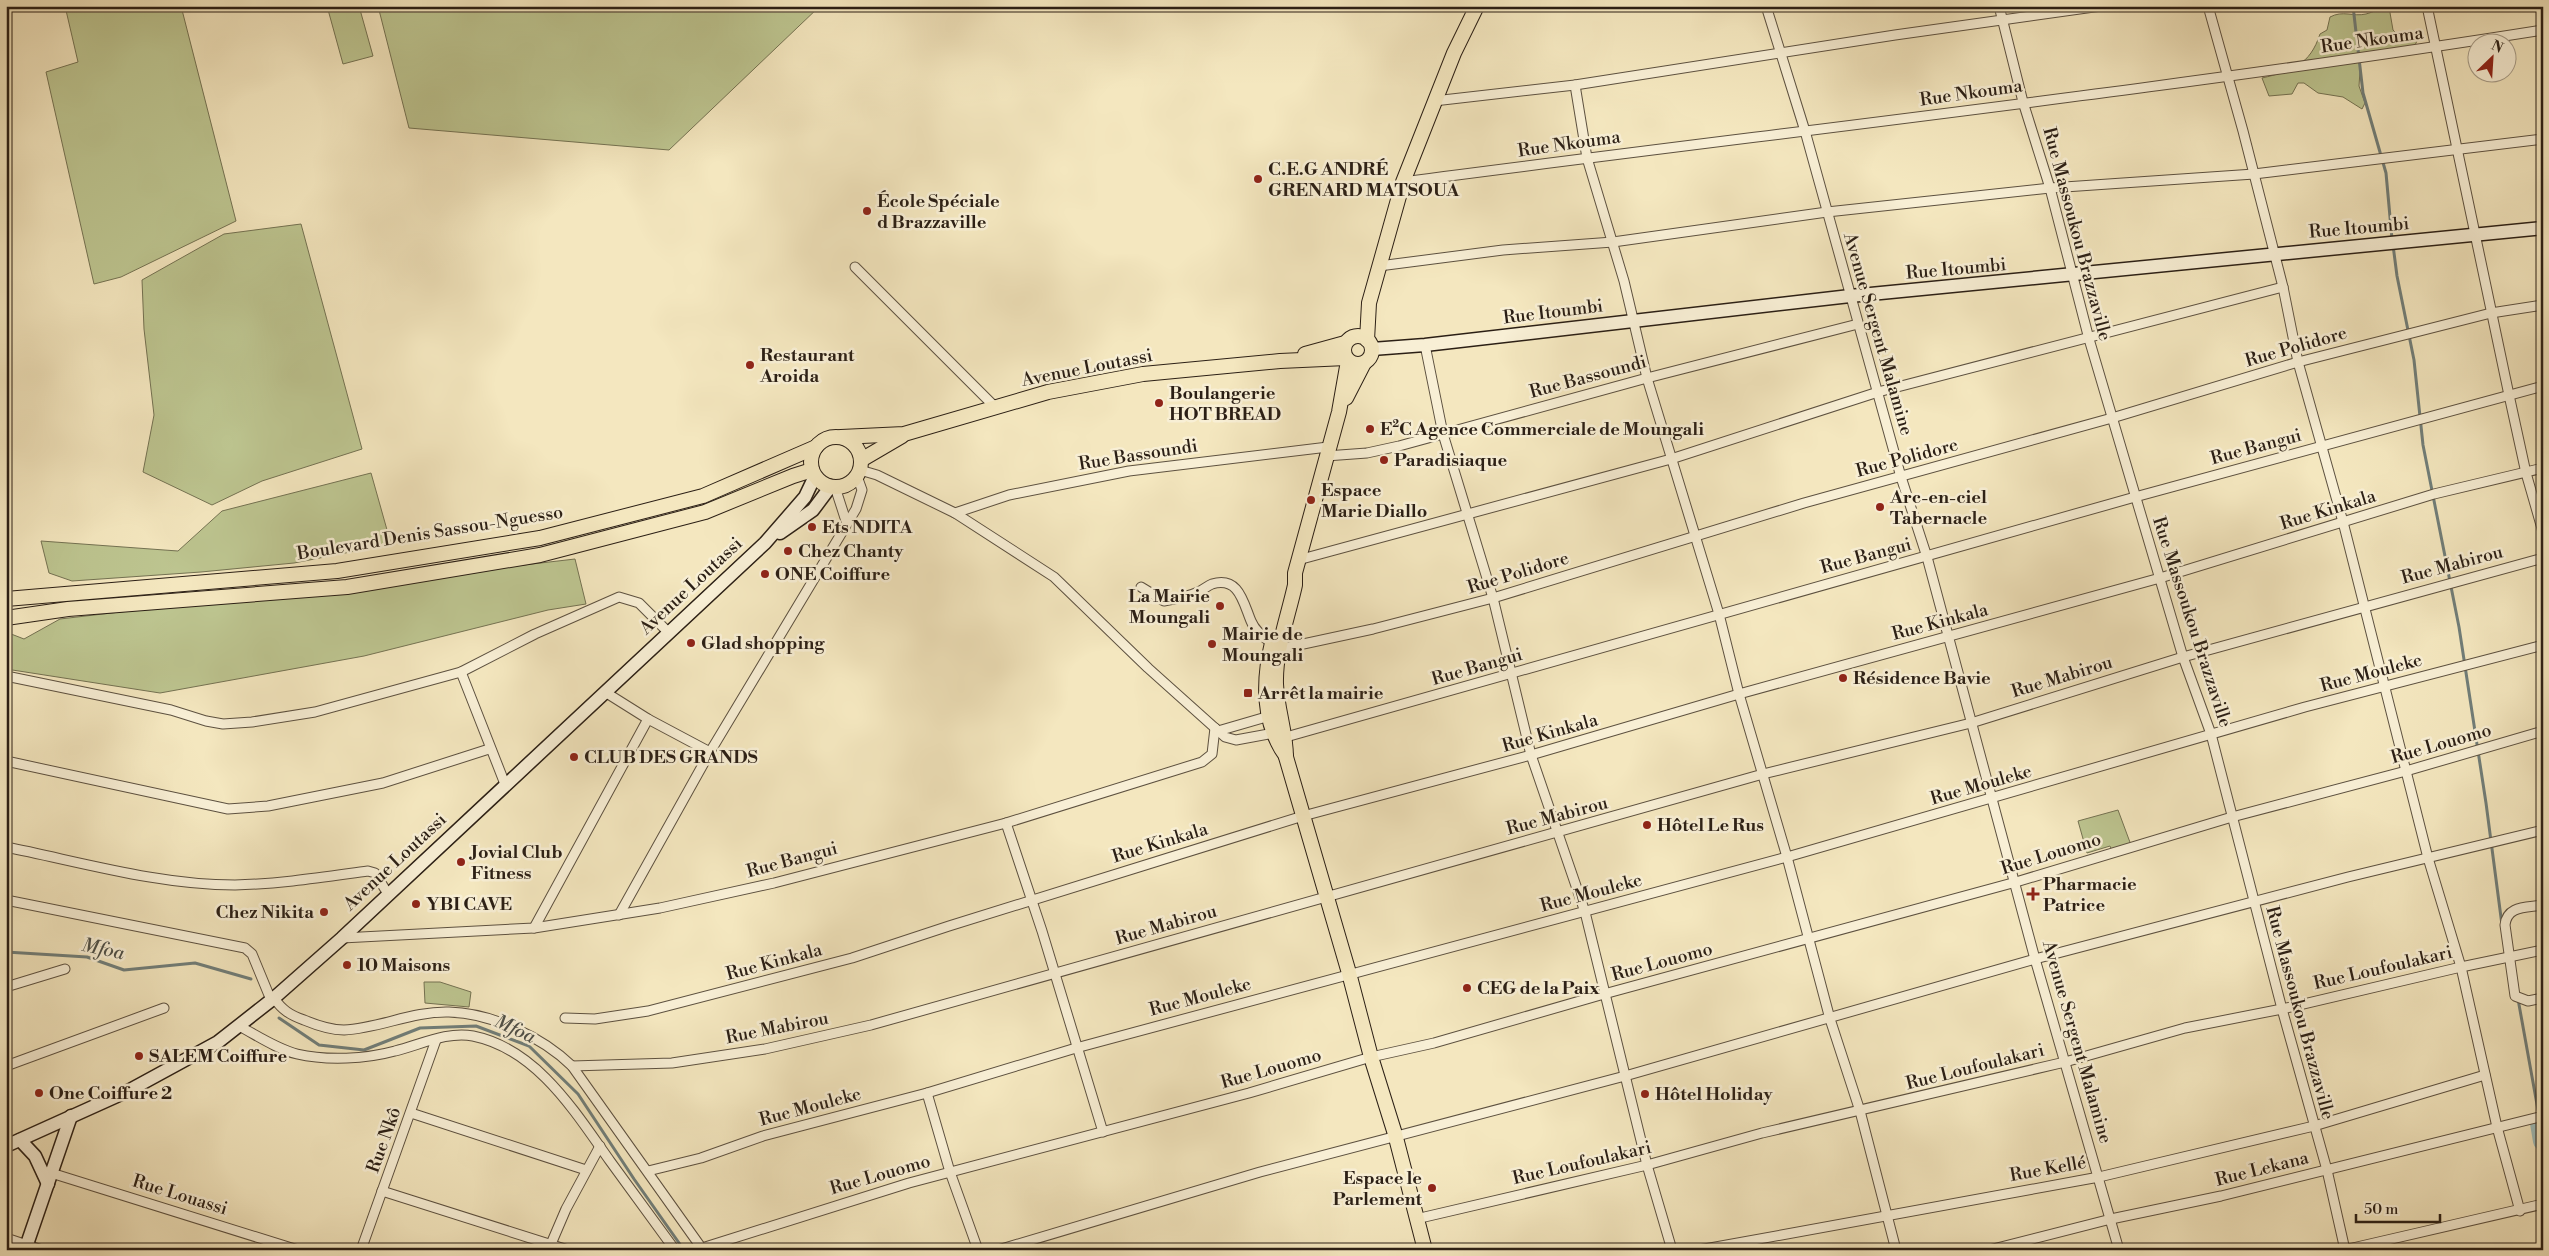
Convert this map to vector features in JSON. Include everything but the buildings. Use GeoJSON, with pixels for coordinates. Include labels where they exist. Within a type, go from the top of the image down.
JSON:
{"type":"FeatureCollection","features":[{"type":"Feature","properties":{"kind":"main road"},"geometry":{"type":"LineString","coordinates":[[1425,1250],[1395,1134],[1371,1057],[1281,734],[1265,686],[1276,646],[1288,583],[1297,567],[1338,412],[1347,360],[1343,351],[1369,303],[1403,182],[1434,101],[1477,6]]}},
{"type":"Feature","properties":{"kind":"main road","name":"Rue Itoumbi"},"geometry":{"type":"LineString","coordinates":[[1370,344],[1425,345],[1850,296],[2073,276],[2543,228]]}},
{"type":"Feature","properties":{"kind":"main road"},"geometry":{"type":"LineString","coordinates":[[1338,412],[1364,363],[1372,355],[1369,303]]}},
{"type":"Feature","properties":{"kind":"main road"},"geometry":{"type":"LineString","coordinates":[[1280,361],[1363,336],[1370,344]]}},
{"type":"Feature","properties":{"kind":"main road"},"geometry":{"type":"LineString","coordinates":[[1280,361],[1347,360],[1359,365],[1364,363]]}},
{"type":"Feature","properties":{"kind":"main road","name":"Avenue Loutassi"},"geometry":{"type":"LineString","coordinates":[[841,437],[904,434],[1048,392],[1143,374],[1280,361]]}},
{"type":"Feature","properties":{"kind":"main road","name":"Avenue Loutassi"},"geometry":{"type":"LineString","coordinates":[[860,469],[904,434]]}},
{"type":"Feature","properties":{"kind":"main road"},"geometry":{"type":"LineString","coordinates":[[841,437],[855,445],[860,469],[848,484],[833,487],[814,473],[812,455],[816,447],[827,438],[841,437]]}},
{"type":"Feature","properties":{"kind":"main road","name":"Boulevard Denis Sassou-Nguesso"},"geometry":{"type":"LineString","coordinates":[[6,599],[337,571],[540,538],[703,496],[816,447]]}},
{"type":"Feature","properties":{"kind":"main road","name":"Avenue Loutassi"},"geometry":{"type":"LineString","coordinates":[[6,1146],[128,1091],[202,1052],[240,1026],[273,999],[342,938],[765,543],[805,497],[814,473]]}},
{"type":"Feature","properties":{"kind":"main road","name":"Boulevard Denis Sassou-Nguesso"},"geometry":{"type":"LineString","coordinates":[[6,618],[68,608],[347,587],[540,555],[705,512],[793,476],[814,473]]}},
{"type":"Feature","properties":{"kind":"main road","name":"Avenue Loutassi"},"geometry":{"type":"LineString","coordinates":[[765,543],[812,510],[833,487]]}},
{"type":"Feature","properties":{"kind":"main road"},"geometry":{"type":"LineString","coordinates":[[31,596],[32,614]]}},
{"type":"Feature","properties":{"kind":"main road"},"geometry":{"type":"LineString","coordinates":[[26,1247],[48,1176],[71,1116]]}},
{"type":"Feature","properties":{"kind":"main road"},"geometry":{"type":"LineString","coordinates":[[20,1140],[35,1156],[48,1176]]}},
{"type":"Feature","properties":{"kind":"street","name":"Avenue Sergent Malamine"},"geometry":{"type":"LineString","coordinates":[[1766,6],[1805,131],[1901,477],[1927,556],[1971,723],[2016,882],[2035,959],[2119,1250]]}},
{"type":"Feature","properties":{"kind":"street","name":"Rue Massoukou Brazzaville"},"geometry":{"type":"LineString","coordinates":[[1999,6],[2023,102],[2050,188],[2089,339],[2135,497],[2183,657],[2211,734],[2253,903],[2327,1170],[2344,1250]]}},
{"type":"Feature","properties":{"kind":"street"},"geometry":{"type":"LineString","coordinates":[[1434,101],[1575,86],[1780,53],[2101,6]]}},
{"type":"Feature","properties":{"kind":"street"},"geometry":{"type":"LineString","coordinates":[[2208,6],[2254,174],[2283,287],[2298,362],[2386,686],[2428,858],[2461,967],[2497,1126],[2520,1210]]}},
{"type":"Feature","properties":{"kind":"street"},"geometry":{"type":"LineString","coordinates":[[2427,6],[2458,148],[2474,235],[2526,473],[2543,532]]}},
{"type":"Feature","properties":{"kind":"street","name":"Rue Nkouma"},"geometry":{"type":"LineString","coordinates":[[1403,182],[2023,102],[2227,78],[2543,30]]}},
{"type":"Feature","properties":{"kind":"street"},"geometry":{"type":"LineString","coordinates":[[1575,86],[1587,158],[1613,242],[1647,378],[1719,614],[1739,694],[1763,774],[1830,1019],[1860,1111],[1896,1250]]}},
{"type":"Feature","properties":{"kind":"street"},"geometry":{"type":"LineString","coordinates":[[1379,266],[1503,250],[1613,242],[1826,212],[2050,188],[2254,174],[2543,139]]}},
{"type":"Feature","properties":{"kind":"street"},"geometry":{"type":"LineString","coordinates":[[855,267],[995,407]]}},
{"type":"Feature","properties":{"kind":"street"},"geometry":{"type":"LineString","coordinates":[[1297,567],[1467,512],[1671,459],[1878,392],[2089,339],[2283,287]]}},
{"type":"Feature","properties":{"kind":"street","name":"Rue Polidore"},"geometry":{"type":"LineString","coordinates":[[1276,646],[1373,629],[1493,598],[1804,503],[2112,418],[2298,362],[2491,312],[2543,305]]}},
{"type":"Feature","properties":{"kind":"street","name":"Rue Bassoundi"},"geometry":{"type":"LineString","coordinates":[[956,513],[1009,495],[1129,471],[1327,452],[1367,453],[1858,324]]}},
{"type":"Feature","properties":{"kind":"street"},"geometry":{"type":"LineString","coordinates":[[1425,345],[1443,434],[1493,598],[1531,756],[1585,912],[1648,1165],[1672,1250]]}},
{"type":"Feature","properties":{"kind":"street","name":"Rue Bangui"},"geometry":{"type":"LineString","coordinates":[[342,938],[534,928],[618,915],[774,883],[1006,823],[1202,762],[1212,754],[1217,730],[1225,737],[1236,740],[1281,734],[1512,674],[2135,497],[2543,386]]}},
{"type":"Feature","properties":{"kind":"street","name":"Rue Kinkala"},"geometry":{"type":"LineString","coordinates":[[565,1018],[595,1019],[648,1011],[852,958],[1303,816],[1531,756],[1739,694],[2160,578],[2434,494],[2543,468]]}},
{"type":"Feature","properties":{"kind":"street"},"geometry":{"type":"LineString","coordinates":[[618,915],[710,752],[846,521],[856,509],[862,490],[860,469],[878,474],[956,513],[1054,577],[1148,668],[1217,730],[1274,714]]}},
{"type":"Feature","properties":{"kind":"street"},"geometry":{"type":"LineString","coordinates":[[833,487],[846,521]]}},
{"type":"Feature","properties":{"kind":"street","name":"Rue Mabirou"},"geometry":{"type":"LineString","coordinates":[[572,1066],[672,1062],[765,1049],[871,1025],[1055,975],[1326,896],[1763,774],[1971,723],[2183,657],[2543,558]]}},
{"type":"Feature","properties":{"kind":"street"},"geometry":{"type":"LineString","coordinates":[[1141,587],[1164,601],[1180,598],[1211,584],[1225,583],[1234,586],[1242,597],[1251,622],[1260,634],[1276,646]]}},
{"type":"Feature","properties":{"kind":"street"},"geometry":{"type":"LineString","coordinates":[[6,676],[223,724],[252,722],[315,712],[461,672],[535,634],[619,597],[639,604],[668,632]]}},
{"type":"Feature","properties":{"kind":"street","name":"Rue Mouleke"},"geometry":{"type":"LineString","coordinates":[[648,1171],[701,1158],[763,1136],[927,1092],[1076,1048],[1349,973],[1585,912],[1786,857],[2211,734],[2543,644]]}},
{"type":"Feature","properties":{"kind":"street"},"geometry":{"type":"LineString","coordinates":[[461,672],[489,749],[505,784]]}},
{"type":"Feature","properties":{"kind":"street"},"geometry":{"type":"LineString","coordinates":[[605,692],[648,719],[710,752]]}},
{"type":"Feature","properties":{"kind":"street"},"geometry":{"type":"LineString","coordinates":[[534,928],[648,719]]}},
{"type":"Feature","properties":{"kind":"street","name":"Rue Louomo"},"geometry":{"type":"LineString","coordinates":[[703,1249],[809,1213],[950,1172],[1249,1093],[1371,1057],[1434,1043],[1604,994],[2016,882],[2232,817],[2406,771],[2543,732]]}},
{"type":"Feature","properties":{"kind":"street"},"geometry":{"type":"LineString","coordinates":[[6,761],[228,809],[268,806],[383,783],[489,749]]}},
{"type":"Feature","properties":{"kind":"street"},"geometry":{"type":"LineString","coordinates":[[1006,823],[1103,1132]]}},
{"type":"Feature","properties":{"kind":"street"},"geometry":{"type":"LineString","coordinates":[[998,1250],[1032,1245],[1260,1172],[1395,1134],[1626,1076],[1735,1043],[1830,1019],[2035,959],[2543,830]]}},
{"type":"Feature","properties":{"kind":"street"},"geometry":{"type":"LineString","coordinates":[[6,847],[159,878],[234,885],[287,882],[368,871],[375,873],[388,894]]}},
{"type":"Feature","properties":{"kind":"street"},"geometry":{"type":"LineString","coordinates":[[6,900],[245,948],[252,954],[273,999],[281,1008],[291,1015],[317,1025],[343,1030],[427,1013],[461,1013],[524,1032],[552,1048],[572,1066],[703,1249]]}},
{"type":"Feature","properties":{"kind":"street"},"geometry":{"type":"LineString","coordinates":[[2543,905],[2512,910],[2506,916],[2509,957],[2515,996],[2528,1001],[2543,998]]}},
{"type":"Feature","properties":{"kind":"street","name":"Rue Loufoulakari"},"geometry":{"type":"LineString","coordinates":[[1416,1218],[1648,1165],[1762,1133],[2065,1062],[2185,1028],[2282,1009],[2543,950]]}},
{"type":"Feature","properties":{"kind":"street"},"geometry":{"type":"LineString","coordinates":[[6,987],[65,969]]}},
{"type":"Feature","properties":{"kind":"street"},"geometry":{"type":"LineString","coordinates":[[6,1066],[164,1008]]}},
{"type":"Feature","properties":{"kind":"street"},"geometry":{"type":"LineString","coordinates":[[240,1026],[267,1042],[297,1054],[324,1057],[358,1057],[395,1052],[456,1036],[472,1036],[506,1048],[522,1058],[576,1112],[675,1250]]}},
{"type":"Feature","properties":{"kind":"street","name":"Rue Nkô"},"geometry":{"type":"LineString","coordinates":[[361,1250],[436,1040]]}},
{"type":"Feature","properties":{"kind":"street","name":"Rue Kellé"},"geometry":{"type":"LineString","coordinates":[[1699,1250],[2099,1177],[2314,1126],[2485,1076]]}},
{"type":"Feature","properties":{"kind":"street"},"geometry":{"type":"LineString","coordinates":[[927,1092],[950,1172],[978,1250]]}},
{"type":"Feature","properties":{"kind":"street"},"geometry":{"type":"LineString","coordinates":[[411,1113],[586,1170]]}},
{"type":"Feature","properties":{"kind":"street","name":"Rue Lekana"},"geometry":{"type":"LineString","coordinates":[[1989,1250],[2111,1219],[2221,1196],[2543,1116]]}},
{"type":"Feature","properties":{"kind":"street"},"geometry":{"type":"LineString","coordinates":[[551,1244],[586,1170],[600,1146]]}},
{"type":"Feature","properties":{"kind":"street","name":"Rue Louassi"},"geometry":{"type":"LineString","coordinates":[[48,1176],[298,1250]]}},
{"type":"Feature","properties":{"kind":"street"},"geometry":{"type":"LineString","coordinates":[[382,1191],[568,1250]]}},
{"type":"Feature","properties":{"kind":"street"},"geometry":{"type":"LineString","coordinates":[[2344,1250],[2543,1204]]}},
{"type":"Feature","properties":{"kind":"street"},"geometry":{"type":"LineString","coordinates":[[6,1238],[26,1247],[42,1250]]}},
{"type":"Feature","properties":{"kind":"green space"},"geometry":{"type":"Polygon","coordinates":[[[65,6],[181,6],[236,221],[121,277],[94,284],[46,72],[78,62],[65,6]]]}},
{"type":"Feature","properties":{"kind":"green space"},"geometry":{"type":"Polygon","coordinates":[[[327,6],[359,6],[373,56],[343,64],[327,6]]]}},
{"type":"Feature","properties":{"kind":"green space"},"geometry":{"type":"Polygon","coordinates":[[[378,6],[820,6],[669,150],[409,128],[378,6]]]}},
{"type":"Feature","properties":{"kind":"green space"},"geometry":{"type":"Polygon","coordinates":[[[2389,7],[2393,30],[2401,38],[2417,41],[2414,47],[2361,55],[2359,86],[2365,103],[2362,109],[2343,97],[2318,93],[2304,83],[2298,83],[2292,94],[2269,96],[2262,78],[2282,73],[2305,60],[2316,45],[2320,34],[2327,30],[2330,17],[2339,14],[2366,14],[2389,7]]]}},
{"type":"Feature","properties":{"kind":"green space"},"geometry":{"type":"Polygon","coordinates":[[[301,224],[362,449],[262,481],[212,505],[143,472],[154,415],[144,329],[142,280],[224,234],[301,224]]]}},
{"type":"Feature","properties":{"kind":"green space"},"geometry":{"type":"Polygon","coordinates":[[[371,473],[391,544],[294,563],[201,572],[72,581],[49,573],[41,541],[178,551],[222,511],[371,473]]]}},
{"type":"Feature","properties":{"kind":"green space"},"geometry":{"type":"Polygon","coordinates":[[[575,559],[586,604],[548,610],[364,656],[160,693],[6,669],[6,632],[24,639],[60,619],[575,559]]]}},
{"type":"Feature","properties":{"kind":"green space"},"geometry":{"type":"Polygon","coordinates":[[[2118,810],[2131,845],[2112,851],[2110,846],[2087,853],[2078,821],[2118,810]]]}},
{"type":"Feature","properties":{"kind":"green space"},"geometry":{"type":"Polygon","coordinates":[[[424,982],[440,982],[471,992],[469,1007],[425,1003],[424,982]]]}},
{"type":"Feature","properties":{"kind":"waterway"},"geometry":{"type":"LineString","coordinates":[[2353,6],[2363,93],[2386,173],[2392,239]]}},
{"type":"Feature","properties":{"kind":"waterway"},"geometry":{"type":"LineString","coordinates":[[2393,245],[2397,276],[2414,360],[2423,445],[2459,627],[2486,803],[2502,925]]}},
{"type":"Feature","properties":{"kind":"waterway","name":"Mfoa"},"geometry":{"type":"LineString","coordinates":[[6,952],[87,957],[124,970],[195,963],[251,979]]}},
{"type":"Feature","properties":{"kind":"waterway"},"geometry":{"type":"LineString","coordinates":[[2518,999],[2538,1110]]}},
{"type":"Feature","properties":{"kind":"waterway","name":"Mfoa"},"geometry":{"type":"LineString","coordinates":[[279,1018],[319,1045],[364,1050],[420,1028],[476,1026],[529,1046],[578,1094],[684,1250]]}},
{"type":"Feature","properties":{"kind":"waterway"},"geometry":{"type":"LineString","coordinates":[[2540,1123],[2543,1141]]}},
{"type":"Feature","properties":{"kind":"place","name":"C.E.G ANDRÉ GRENARD MATSOUA"},"geometry":{"type":"Point","coordinates":[1258,179]}},
{"type":"Feature","properties":{"kind":"place","name":"École Spéciale d Brazzaville"},"geometry":{"type":"Point","coordinates":[867,211]}},
{"type":"Feature","properties":{"kind":"place","name":"Restaurant Aroida"},"geometry":{"type":"Point","coordinates":[750,365]}},
{"type":"Feature","properties":{"kind":"place","name":"Boulangerie HOT BREAD"},"geometry":{"type":"Point","coordinates":[1159,403]}},
{"type":"Feature","properties":{"kind":"place","name":"E²C Agence Commerciale de Moungali"},"geometry":{"type":"Point","coordinates":[1370,429]}},
{"type":"Feature","properties":{"kind":"place","name":"Paradisiaque"},"geometry":{"type":"Point","coordinates":[1384,460]}},
{"type":"Feature","properties":{"kind":"place","name":"Espace Marie Diallo"},"geometry":{"type":"Point","coordinates":[1311,500]}},
{"type":"Feature","properties":{"kind":"place","name":"Arc-en-ciel Tabernacle"},"geometry":{"type":"Point","coordinates":[1880,507]}},
{"type":"Feature","properties":{"kind":"place","name":"Ets NDITA"},"geometry":{"type":"Point","coordinates":[812,527]}},
{"type":"Feature","properties":{"kind":"place","name":"Chez Chanty"},"geometry":{"type":"Point","coordinates":[788,551]}},
{"type":"Feature","properties":{"kind":"place","name":"ONE Coiffure"},"geometry":{"type":"Point","coordinates":[765,574]}},
{"type":"Feature","properties":{"kind":"place","name":"La Mairie Moungali"},"geometry":{"type":"Point","coordinates":[1220,606]}},
{"type":"Feature","properties":{"kind":"place","name":"Glad shopping"},"geometry":{"type":"Point","coordinates":[691,643]}},
{"type":"Feature","properties":{"kind":"place","name":"Mairie de Moungali"},"geometry":{"type":"Point","coordinates":[1212,644]}},
{"type":"Feature","properties":{"kind":"place","name":"Résidence Bavie"},"geometry":{"type":"Point","coordinates":[1843,678]}},
{"type":"Feature","properties":{"kind":"place","name":"Arrêt la mairie"},"geometry":{"type":"Point","coordinates":[1248,693]}},
{"type":"Feature","properties":{"kind":"place","name":"CLUB DES GRANDS"},"geometry":{"type":"Point","coordinates":[574,757]}},
{"type":"Feature","properties":{"kind":"place","name":"Hôtel Le Rus"},"geometry":{"type":"Point","coordinates":[1647,825]}},
{"type":"Feature","properties":{"kind":"place","name":"Jovial Club Fitness"},"geometry":{"type":"Point","coordinates":[461,862]}},
{"type":"Feature","properties":{"kind":"place","name":"Pharmacie Patrice"},"geometry":{"type":"Point","coordinates":[2033,894]}},
{"type":"Feature","properties":{"kind":"place","name":"YBI CAVE"},"geometry":{"type":"Point","coordinates":[416,904]}},
{"type":"Feature","properties":{"kind":"place","name":"Chez Nikita"},"geometry":{"type":"Point","coordinates":[324,912]}},
{"type":"Feature","properties":{"kind":"place","name":"10 Maisons"},"geometry":{"type":"Point","coordinates":[347,965]}},
{"type":"Feature","properties":{"kind":"place","name":"CEG de la Paix"},"geometry":{"type":"Point","coordinates":[1467,988]}},
{"type":"Feature","properties":{"kind":"place","name":"SALEM Coiffure"},"geometry":{"type":"Point","coordinates":[139,1056]}},
{"type":"Feature","properties":{"kind":"place","name":"One Coiffure 2"},"geometry":{"type":"Point","coordinates":[39,1093]}},
{"type":"Feature","properties":{"kind":"place","name":"Hôtel Holiday"},"geometry":{"type":"Point","coordinates":[1645,1094]}},
{"type":"Feature","properties":{"kind":"place","name":"Espace le Parlement"},"geometry":{"type":"Point","coordinates":[1432,1188]}}]}
